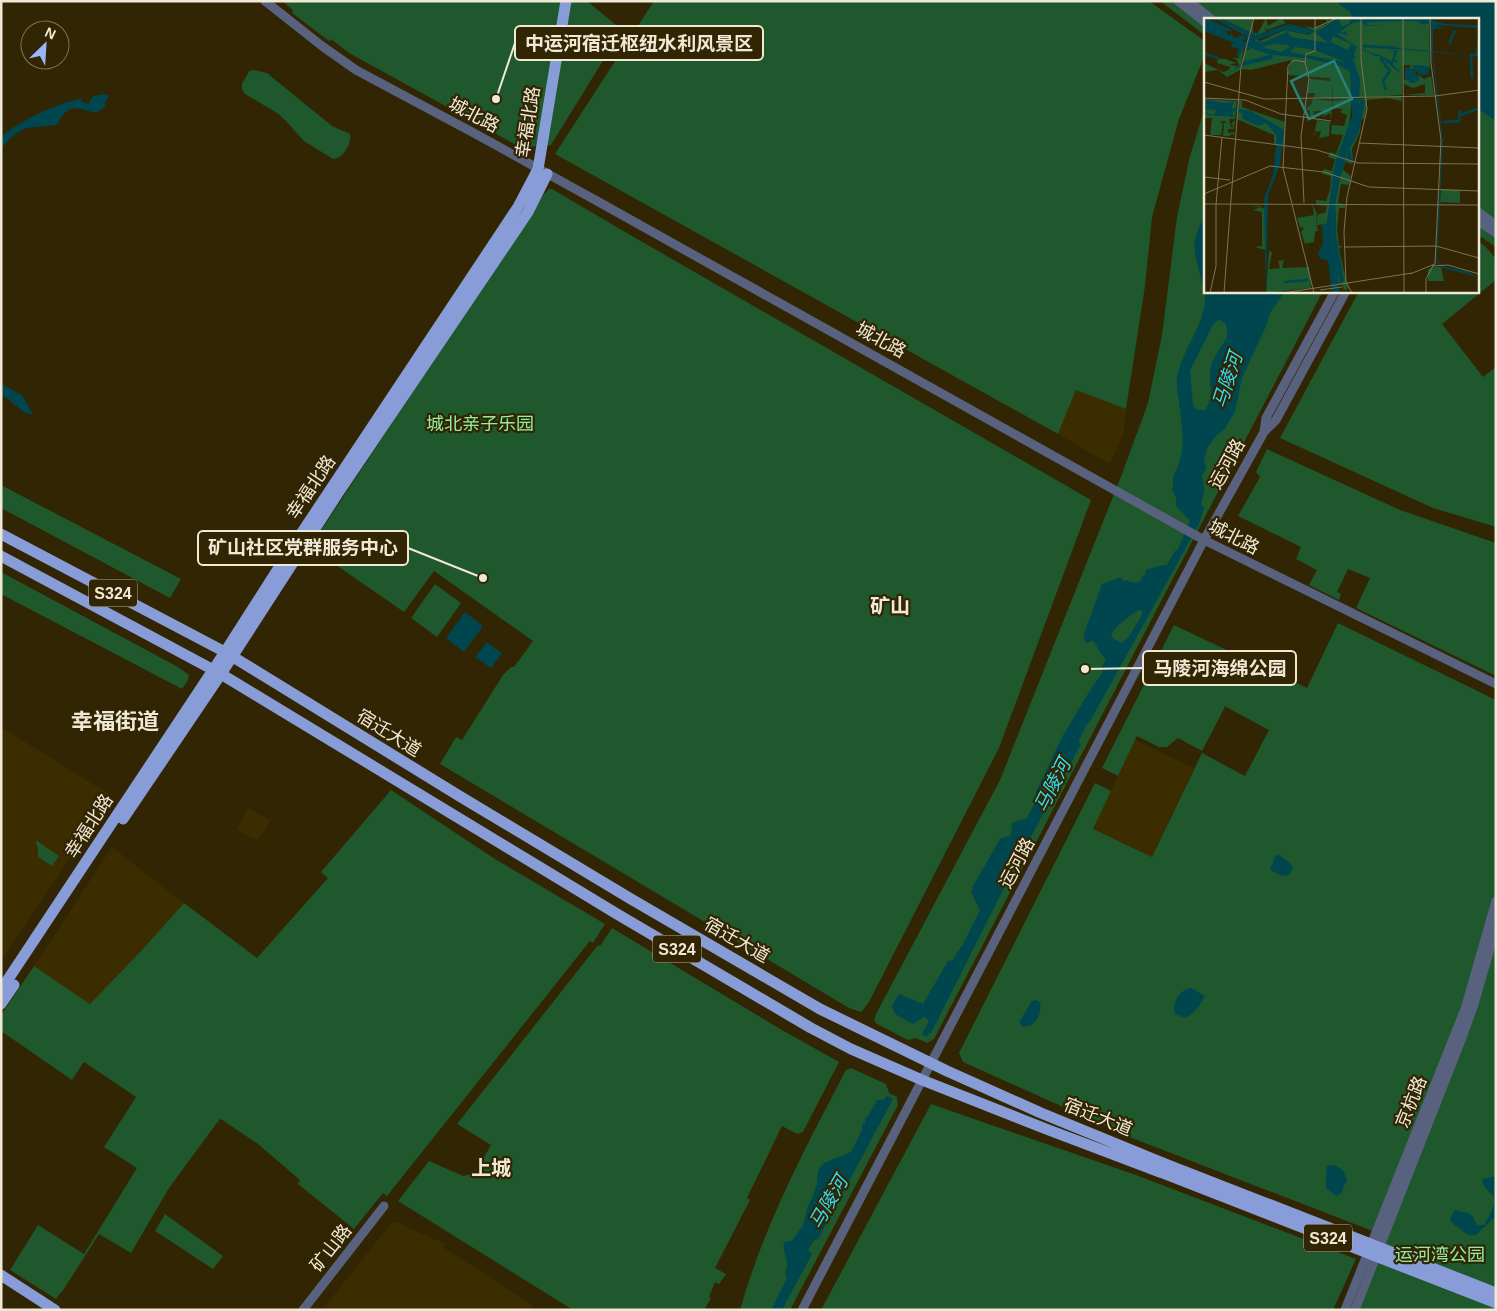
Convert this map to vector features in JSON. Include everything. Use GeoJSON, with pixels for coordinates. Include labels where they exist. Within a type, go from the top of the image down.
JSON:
{"type":"FeatureCollection","features":[{"type":"Feature","properties":{"kind":"main road","name":"幸福北路"},"geometry":{"type":"LineString","coordinates":[[1,990],[229,654],[289,552],[543,171],[566,1]]}},
{"type":"Feature","properties":{"kind":"main road","name":"宿迁大道"},"geometry":{"type":"LineString","coordinates":[[1,534],[229,654],[461,797],[656,914],[820,1009],[930,1063],[1162,1168],[1496,1303]]}},
{"type":"Feature","properties":{"kind":"main road","name":"宿迁大道"},"geometry":{"type":"LineString","coordinates":[[1,556],[217,672],[617,914],[811,1028],[851,1049],[1046,1130],[1162,1168],[1496,1293]]}},
{"type":"Feature","properties":{"kind":"main road","name":"幸福北路"},"geometry":{"type":"LineString","coordinates":[[1,1004],[217,672]]}},
{"type":"Feature","properties":{"kind":"main road"},"geometry":{"type":"LineString","coordinates":[[1,1275],[55,1310]]}},
{"type":"Feature","properties":{"kind":"main road"},"geometry":{"type":"LineString","coordinates":[[1,1282],[43,1310]]}},
{"type":"Feature","properties":{"kind":"street","name":"城北路"},"geometry":{"type":"LineString","coordinates":[[265,1],[356,70],[543,171],[1204,540],[1496,684]]}},
{"type":"Feature","properties":{"kind":"street"},"geometry":{"type":"LineString","coordinates":[[1178,1],[1204,21]]}},
{"type":"Feature","properties":{"kind":"street"},"geometry":{"type":"LineString","coordinates":[[1189,1],[1210,18]]}},
{"type":"Feature","properties":{"kind":"street"},"geometry":{"type":"LineString","coordinates":[[1480,213],[1496,225]]}},
{"type":"Feature","properties":{"kind":"street"},"geometry":{"type":"LineString","coordinates":[[1480,222],[1496,234]]}},
{"type":"Feature","properties":{"kind":"street","name":"运河路"},"geometry":{"type":"LineString","coordinates":[[1264,432],[1266,418],[1334,292]]}},
{"type":"Feature","properties":{"kind":"street","name":"运河路"},"geometry":{"type":"LineString","coordinates":[[802,1310],[1204,540],[1264,432],[1276,420],[1345,292]]}},
{"type":"Feature","properties":{"kind":"street","name":"京杭路"},"geometry":{"type":"LineString","coordinates":[[1344,1310],[1465,1009],[1496,901]]}},
{"type":"Feature","properties":{"kind":"street","name":"京杭路"},"geometry":{"type":"LineString","coordinates":[[1355,1310],[1463,1035],[1496,928]]}},
{"type":"Feature","properties":{"kind":"street","name":"矿山路"},"geometry":{"type":"LineString","coordinates":[[303,1310],[384,1206]]}},
{"type":"Feature","properties":{"kind":"shaded area"},"geometry":{"type":"Polygon","coordinates":[[[1076,390],[1126,409],[1124,433],[1110,464],[1058,434],[1076,390]]]}},
{"type":"Feature","properties":{"kind":"shaded area"},"geometry":{"type":"Polygon","coordinates":[[[1,727],[112,796],[1,961],[1,727]]]}},
{"type":"Feature","properties":{"kind":"shaded area"},"geometry":{"type":"Polygon","coordinates":[[[1135,740],[1194,768],[1152,857],[1093,829],[1135,740]]]}},
{"type":"Feature","properties":{"kind":"shaded area"},"geometry":{"type":"Polygon","coordinates":[[[248,808],[271,821],[258,839],[251,838],[237,829],[248,808]]]}},
{"type":"Feature","properties":{"kind":"shaded area"},"geometry":{"type":"Polygon","coordinates":[[[112,847],[184,903],[90,1004],[34,966],[112,847]]]}},
{"type":"Feature","properties":{"kind":"shaded area"},"geometry":{"type":"Polygon","coordinates":[[[396,1222],[445,1244],[443,1247],[532,1305],[531,1307],[535,1310],[323,1309],[391,1223],[396,1222]]]}},
{"type":"Feature","properties":{"kind":"green space"},"geometry":{"type":"Polygon","coordinates":[[[282,1],[587,1],[622,30],[551,145],[529,147],[518,146],[349,53],[331,39],[329,41],[292,13],[293,10],[282,1]]]}},
{"type":"Feature","properties":{"kind":"green space"},"geometry":{"type":"Polygon","coordinates":[[[654,1],[1149,1],[1204,41],[1204,57],[1179,119],[1152,217],[1145,286],[1126,409],[1076,390],[1058,434],[555,154],[654,1]]]}},
{"type":"Feature","properties":{"kind":"green space"},"geometry":{"type":"Polygon","coordinates":[[[1160,1],[1496,1],[1496,247],[1480,236],[1480,18],[1204,18],[1204,34],[1160,1]]]}},
{"type":"Feature","properties":{"kind":"green space"},"geometry":{"type":"Polygon","coordinates":[[[254,70],[267,73],[332,126],[350,134],[350,142],[346,150],[340,156],[333,159],[304,141],[277,113],[245,94],[242,87],[243,82],[249,71],[254,70]]]}},
{"type":"Feature","properties":{"kind":"green space"},"geometry":{"type":"Polygon","coordinates":[[[1204,110],[1204,292],[1322,292],[934,1039],[927,1043],[916,1038],[908,1040],[877,1024],[874,1020],[1000,780],[1122,474],[1148,403],[1162,335],[1177,217],[1190,156],[1204,110]]]}},
{"type":"Feature","properties":{"kind":"green space","name":"城北亲子乐园"},"geometry":{"type":"Polygon","coordinates":[[[549,189],[1091,500],[999,748],[869,1002],[861,1012],[849,1008],[440,764],[456,737],[462,740],[503,675],[511,667],[514,667],[533,641],[434,571],[404,612],[310,547],[549,189]]]}},
{"type":"Feature","properties":{"kind":"green space"},"geometry":{"type":"Polygon","coordinates":[[[1480,243],[1484,245],[1496,259],[1496,280],[1442,324],[1483,377],[1496,367],[1496,527],[1433,508],[1280,438],[1358,292],[1480,292],[1480,243]]]}},
{"type":"Feature","properties":{"kind":"green space"},"geometry":{"type":"Polygon","coordinates":[[[1267,449],[1400,510],[1496,543],[1496,676],[1356,608],[1370,578],[1348,569],[1337,592],[1341,594],[1339,600],[1309,585],[1317,570],[1296,559],[1301,547],[1238,516],[1260,477],[1256,472],[1267,449]]]}},
{"type":"Feature","properties":{"kind":"green space"},"geometry":{"type":"Polygon","coordinates":[[[1,485],[181,579],[170,598],[1,508],[1,485]]]}},
{"type":"Feature","properties":{"kind":"green space"},"geometry":{"type":"Polygon","coordinates":[[[1,572],[178,667],[189,675],[188,680],[182,689],[1,594],[1,572]]]}},
{"type":"Feature","properties":{"kind":"green space"},"geometry":{"type":"Polygon","coordinates":[[[435,584],[461,603],[437,637],[411,618],[435,584]]]}},
{"type":"Feature","properties":{"kind":"green space","name":"运河湾公园"},"geometry":{"type":"Polygon","coordinates":[[[1338,623],[1496,700],[1496,1310],[1358,1310],[1388,1237],[1132,1138],[963,1062],[959,1053],[1095,783],[1111,791],[1093,829],[1152,857],[1202,753],[1245,776],[1269,730],[1226,707],[1226,705],[1202,751],[1178,738],[1167,747],[1159,747],[1137,736],[1118,776],[1102,768],[1174,625],[1307,688],[1338,623]]]}},
{"type":"Feature","properties":{"kind":"green space"},"geometry":{"type":"Polygon","coordinates":[[[391,790],[495,859],[605,924],[593,943],[590,941],[387,1196],[383,1193],[354,1229],[298,1184],[300,1180],[258,1144],[221,1119],[169,1188],[131,1253],[99,1234],[56,1299],[10,1270],[38,1225],[84,1254],[137,1168],[104,1147],[136,1097],[84,1062],[72,1080],[1,1031],[1,1015],[34,966],[90,1004],[184,903],[257,958],[328,878],[321,872],[391,790]]]}},
{"type":"Feature","properties":{"kind":"green space"},"geometry":{"type":"Polygon","coordinates":[[[37,841],[59,856],[52,866],[38,857],[37,841]]]}},
{"type":"Feature","properties":{"kind":"green space"},"geometry":{"type":"Polygon","coordinates":[[[612,928],[839,1062],[803,1132],[797,1134],[782,1126],[747,1198],[750,1200],[715,1268],[726,1274],[719,1284],[715,1282],[709,1297],[711,1298],[704,1310],[573,1310],[398,1201],[429,1161],[463,1176],[475,1173],[491,1145],[457,1124],[598,945],[600,946],[612,928]]]}},
{"type":"Feature","properties":{"kind":"green space"},"geometry":{"type":"Polygon","coordinates":[[[851,1068],[886,1084],[889,1093],[897,1097],[898,1105],[790,1310],[740,1310],[773,1217],[846,1070],[851,1068]]]}},
{"type":"Feature","properties":{"kind":"green space"},"geometry":{"type":"Polygon","coordinates":[[[931,1104],[1136,1175],[1356,1259],[1333,1310],[821,1310],[931,1104]]]}},
{"type":"Feature","properties":{"kind":"green space"},"geometry":{"type":"Polygon","coordinates":[[[165,1214],[223,1256],[213,1269],[155,1231],[165,1214]]]}},
{"type":"Feature","properties":{"kind":"water"},"geometry":{"type":"Polygon","coordinates":[[[1335,1],[1496,1],[1496,121],[1480,110],[1480,18],[1353,18],[1350,12],[1335,1]]]}},
{"type":"Feature","properties":{"kind":"water"},"geometry":{"type":"Polygon","coordinates":[[[104,94],[109,96],[104,104],[106,106],[96,113],[73,108],[65,113],[57,125],[26,128],[15,134],[1,148],[1,137],[28,119],[50,108],[82,98],[81,101],[88,104],[93,96],[104,94]]]}},
{"type":"Feature","properties":{"kind":"water"},"geometry":{"type":"Polygon","coordinates":[[[1204,217],[1204,289],[1194,245],[1197,231],[1204,217]]]}},
{"type":"Feature","properties":{"kind":"water","name":"马陵河"},"geometry":{"type":"Polygon","coordinates":[[[1204,292],[1284,292],[1270,313],[1267,324],[1242,378],[1235,411],[1225,429],[1216,436],[1208,447],[1204,458],[1206,468],[1202,476],[1204,490],[1201,504],[1204,508],[1199,524],[1087,724],[1079,740],[1081,744],[1014,868],[931,1033],[927,1037],[922,1034],[929,1021],[924,1017],[913,1024],[895,1014],[892,1006],[899,994],[923,1004],[948,961],[953,960],[962,946],[980,910],[971,892],[973,886],[1000,839],[1011,835],[1012,823],[1027,818],[1036,801],[1036,792],[1062,737],[1103,671],[1102,666],[1105,659],[1093,641],[1086,643],[1084,639],[1084,634],[1102,584],[1121,577],[1123,581],[1128,580],[1133,583],[1141,581],[1142,576],[1146,574],[1145,570],[1167,565],[1178,549],[1190,521],[1176,506],[1176,497],[1172,490],[1173,477],[1181,457],[1182,448],[1177,379],[1179,368],[1200,320],[1205,300],[1204,292]],[[1220,320],[1213,325],[1190,371],[1193,405],[1198,410],[1205,410],[1210,400],[1211,366],[1227,337],[1226,324],[1220,320]],[[1139,610],[1114,630],[1111,635],[1114,639],[1121,643],[1128,638],[1142,615],[1142,611],[1139,610]],[[1063,754],[1054,761],[1049,777],[1041,791],[1044,794],[1047,795],[1066,759],[1063,754]]]}},
{"type":"Feature","properties":{"kind":"water"},"geometry":{"type":"Polygon","coordinates":[[[1,384],[22,395],[32,413],[31,415],[24,412],[1,394],[1,384]]]}},
{"type":"Feature","properties":{"kind":"water"},"geometry":{"type":"Polygon","coordinates":[[[465,612],[483,626],[464,652],[446,638],[465,612]]]}},
{"type":"Feature","properties":{"kind":"water"},"geometry":{"type":"Polygon","coordinates":[[[487,642],[502,653],[491,668],[475,657],[487,642]]]}},
{"type":"Feature","properties":{"kind":"water"},"geometry":{"type":"Polygon","coordinates":[[[1278,854],[1291,864],[1293,868],[1289,875],[1283,876],[1270,870],[1278,854]]]}},
{"type":"Feature","properties":{"kind":"water"},"geometry":{"type":"Polygon","coordinates":[[[1191,988],[1205,996],[1192,1014],[1185,1018],[1175,1014],[1175,1005],[1177,997],[1183,991],[1191,988]]]}},
{"type":"Feature","properties":{"kind":"water"},"geometry":{"type":"Polygon","coordinates":[[[1032,1001],[1040,1002],[1039,1015],[1035,1022],[1023,1027],[1019,1022],[1032,1001]]]}},
{"type":"Feature","properties":{"kind":"water","name":"马陵河"},"geometry":{"type":"Polygon","coordinates":[[[887,1096],[893,1098],[892,1101],[818,1239],[814,1240],[808,1250],[812,1254],[782,1310],[771,1310],[787,1278],[785,1273],[787,1261],[784,1242],[792,1241],[803,1225],[817,1183],[818,1171],[824,1163],[851,1152],[862,1130],[862,1124],[865,1123],[865,1118],[877,1100],[883,1100],[887,1096]]]}},
{"type":"Feature","properties":{"kind":"water"},"geometry":{"type":"Polygon","coordinates":[[[1335,1165],[1346,1175],[1347,1181],[1342,1193],[1336,1196],[1326,1188],[1327,1166],[1335,1165]]]}},
{"type":"Feature","properties":{"kind":"water"},"geometry":{"type":"Polygon","coordinates":[[[1496,1176],[1496,1216],[1477,1234],[1467,1234],[1453,1224],[1450,1219],[1454,1211],[1469,1213],[1477,1225],[1484,1225],[1492,1211],[1494,1199],[1482,1179],[1496,1176]]]}},
{"type":"Feature","properties":{"kind":"place","name":"中运河宿迁枢纽水利风景区"},"geometry":{"type":"Point","coordinates":[496,99]}},
{"type":"Feature","properties":{"kind":"place","name":"矿山社区党群服务中心"},"geometry":{"type":"Point","coordinates":[483,578]}},
{"type":"Feature","properties":{"kind":"place","name":"马陵河海绵公园"},"geometry":{"type":"Point","coordinates":[1085,669]}},
{"type":"Feature","properties":{"kind":"district","name":"矿山"},"geometry":{"type":"Point","coordinates":[890,606]}},
{"type":"Feature","properties":{"kind":"district","name":"幸福街道"},"geometry":{"type":"Point","coordinates":[115,721]}},
{"type":"Feature","properties":{"kind":"district","name":"上城"},"geometry":{"type":"Point","coordinates":[491,1168]}}]}
